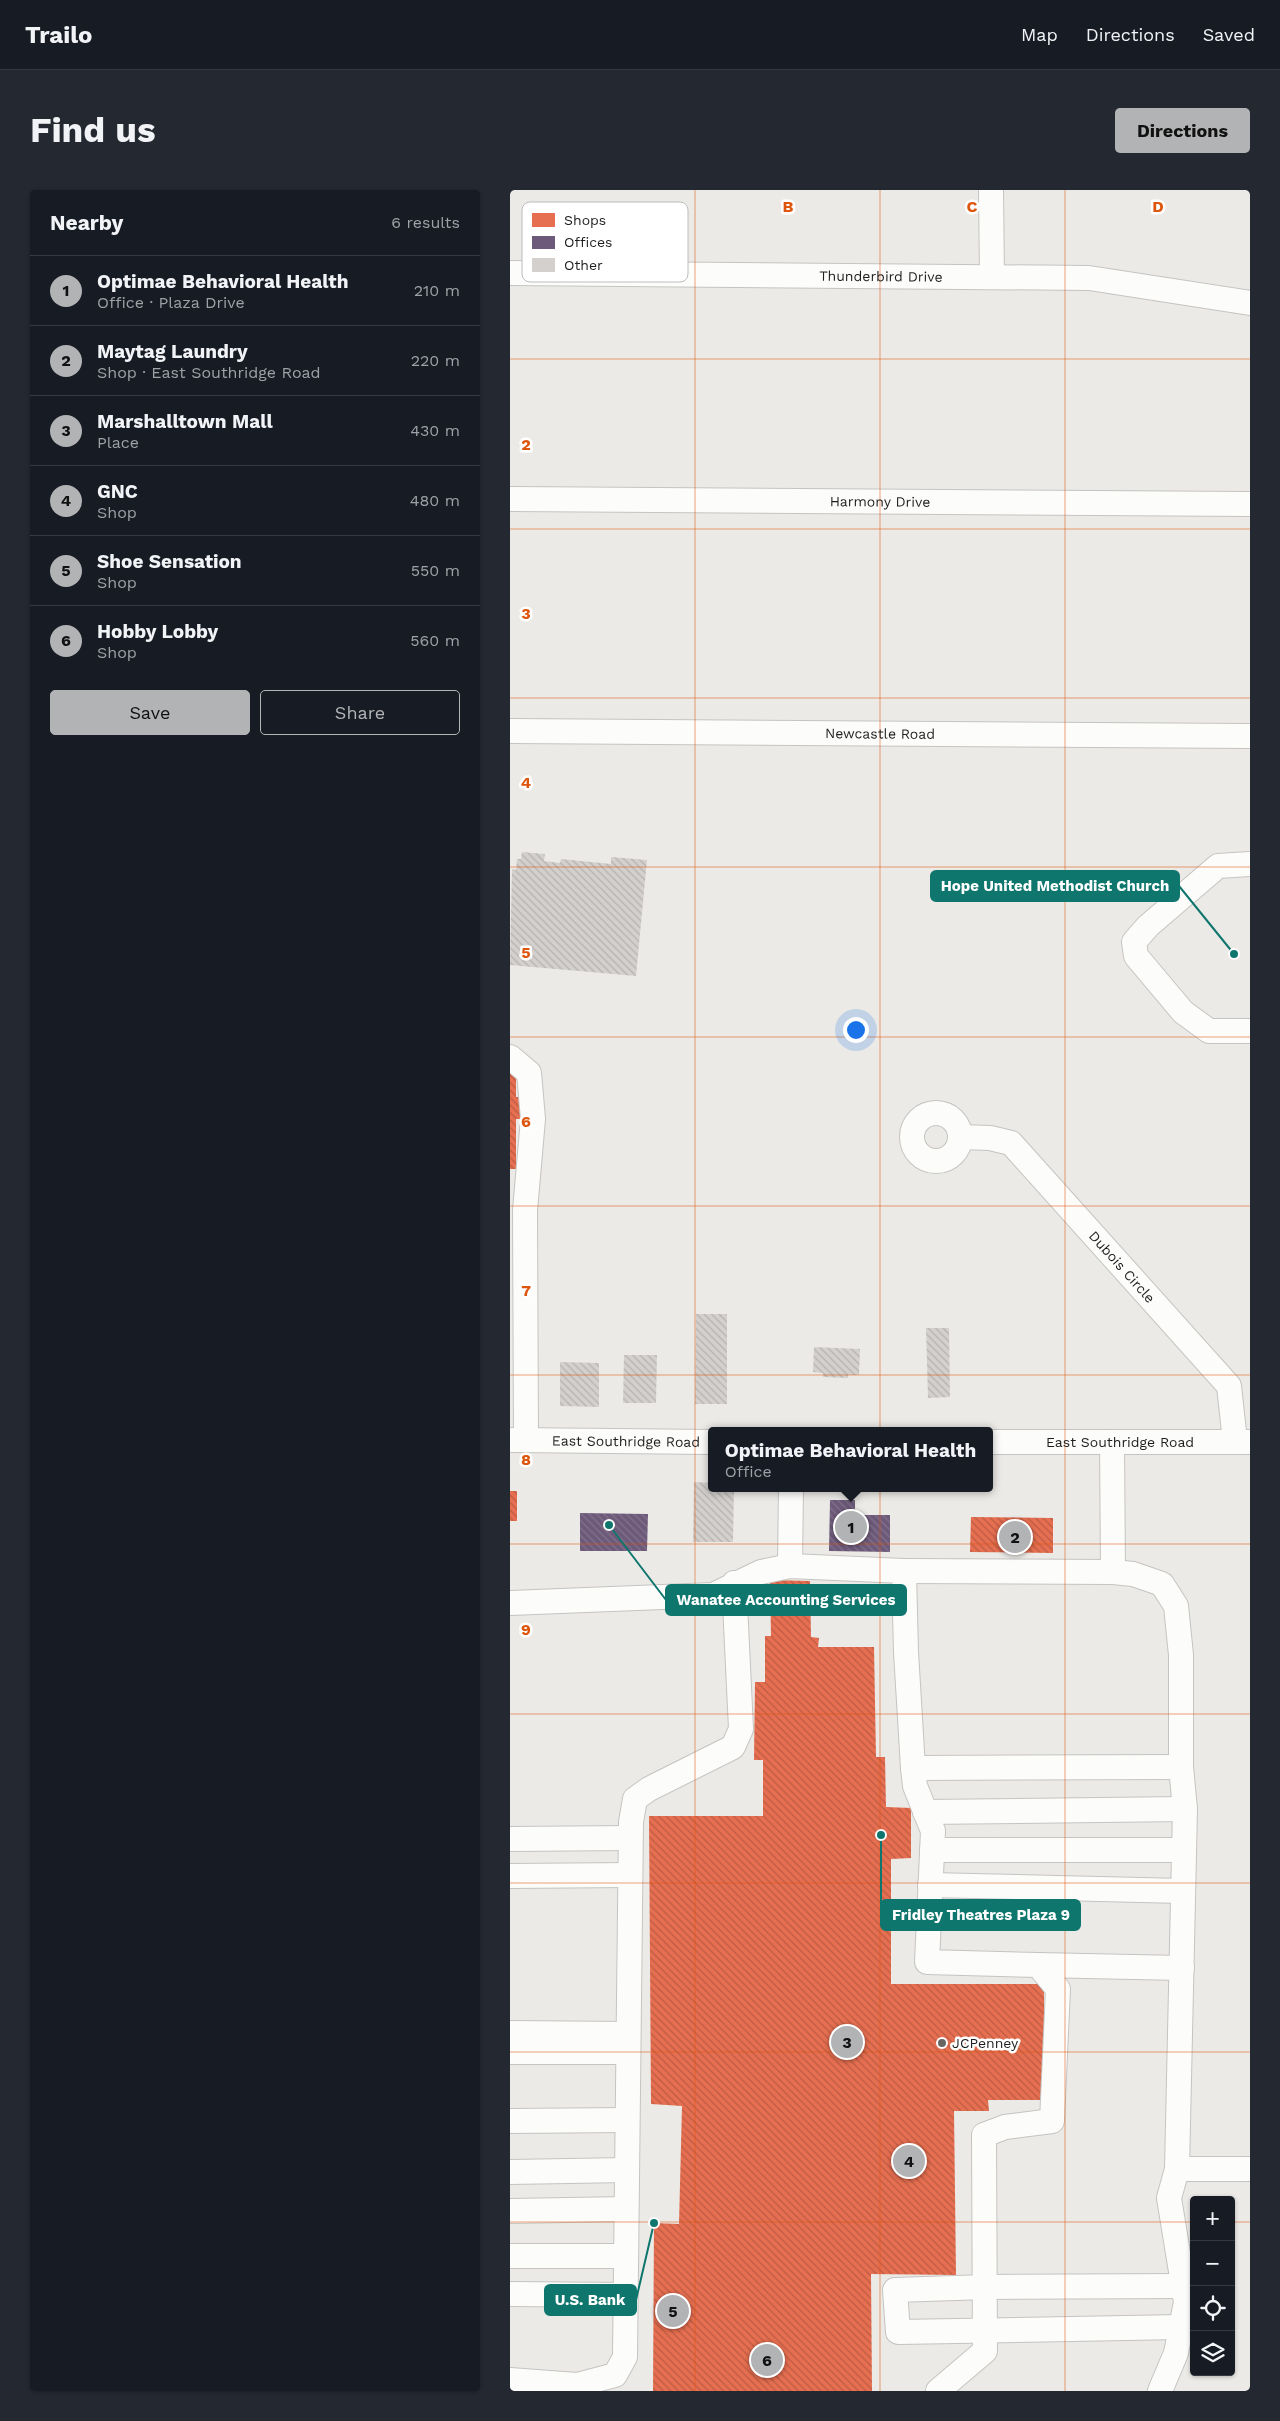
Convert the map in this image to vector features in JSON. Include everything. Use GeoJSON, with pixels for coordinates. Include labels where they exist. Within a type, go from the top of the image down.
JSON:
{"type":"FeatureCollection","features":[{"type":"Feature","properties":{"kind":"street"},"geometry":{"type":"LineString","coordinates":[[991,190],[992,276]]}},
{"type":"Feature","properties":{"kind":"street","name":"Thunderbird Drive"},"geometry":{"type":"LineString","coordinates":[[688,274],[1088,278],[1250,304]]}},
{"type":"Feature","properties":{"kind":"street","name":"Harmony Drive"},"geometry":{"type":"LineString","coordinates":[[510,499],[1250,504]]}},
{"type":"Feature","properties":{"kind":"street","name":"Newcastle Road"},"geometry":{"type":"LineString","coordinates":[[510,731],[1250,736]]}},
{"type":"Feature","properties":{"kind":"street"},"geometry":{"type":"LineString","coordinates":[[1250,864],[1218,866],[1148,926],[1134,942],[1136,956],[1183,1012],[1209,1031],[1250,1031]]}},
{"type":"Feature","properties":{"kind":"street"},"geometry":{"type":"LineString","coordinates":[[510,1057],[529,1073],[532,1097],[525,1210],[518,1440]]}},
{"type":"Feature","properties":{"kind":"street","name":"Dubois Circle"},"geometry":{"type":"LineString","coordinates":[[960,1137],[990,1138],[1011,1143],[1229,1386],[1243,1441]]}},
{"type":"Feature","properties":{"kind":"street","name":"East Southridge Road"},"geometry":{"type":"LineString","coordinates":[[518,1440],[708,1442]]}},
{"type":"Feature","properties":{"kind":"street","name":"East Southridge Road"},"geometry":{"type":"LineString","coordinates":[[993,1442],[1243,1441]]}},
{"type":"Feature","properties":{"kind":"street"},"geometry":{"type":"LineString","coordinates":[[1112,1442],[1114,1572]]}},
{"type":"Feature","properties":{"kind":"street"},"geometry":{"type":"LineString","coordinates":[[790,1566],[791,1492]]}},
{"type":"Feature","properties":{"kind":"street"},"geometry":{"type":"LineString","coordinates":[[510,1603],[699,1596],[713,1594],[761,1572],[790,1566],[904,1571],[1114,1572],[1133,1574],[1162,1584],[1176,1606],[1181,1655],[1181,1767],[1185,1808],[1182,1968],[1177,2168],[1169,2198],[1186,2302],[1176,2353],[1160,2391]]}},
{"type":"Feature","properties":{"kind":"street"},"geometry":{"type":"LineString","coordinates":[[904,1571],[906,1652],[915,1786],[933,1831],[927,1962],[1182,1968]]}},
{"type":"Feature","properties":{"kind":"street"},"geometry":{"type":"LineString","coordinates":[[510,2380],[577,2385],[615,2383],[625,2357],[630,1838],[635,1798],[649,1789],[733,1747],[741,1729],[734,1583]]}},
{"type":"Feature","properties":{"kind":"street"},"geometry":{"type":"LineString","coordinates":[[913,1768],[1181,1767]]}},
{"type":"Feature","properties":{"kind":"street"},"geometry":{"type":"LineString","coordinates":[[925,1812],[1185,1808]]}},
{"type":"Feature","properties":{"kind":"street"},"geometry":{"type":"LineString","coordinates":[[510,1839],[630,1838]]}},
{"type":"Feature","properties":{"kind":"street"},"geometry":{"type":"LineString","coordinates":[[932,1850],[1184,1850]]}},
{"type":"Feature","properties":{"kind":"street"},"geometry":{"type":"LineString","coordinates":[[510,1876],[630,1875]]}},
{"type":"Feature","properties":{"kind":"street"},"geometry":{"type":"LineString","coordinates":[[930,1884],[1183,1891]]}},
{"type":"Feature","properties":{"kind":"street"},"geometry":{"type":"LineString","coordinates":[[938,2391],[985,2351],[984,2135],[1005,2127],[1052,2121],[1058,1989],[1038,1965]]}},
{"type":"Feature","properties":{"kind":"street"},"geometry":{"type":"LineString","coordinates":[[510,2033],[628,2043]]}},
{"type":"Feature","properties":{"kind":"street"},"geometry":{"type":"LineString","coordinates":[[510,2052],[628,2043]]}},
{"type":"Feature","properties":{"kind":"street"},"geometry":{"type":"LineString","coordinates":[[510,2121],[627,2120]]}},
{"type":"Feature","properties":{"kind":"street"},"geometry":{"type":"LineString","coordinates":[[1177,2168],[1250,2168]]}},
{"type":"Feature","properties":{"kind":"street"},"geometry":{"type":"LineString","coordinates":[[510,2172],[627,2170]]}},
{"type":"Feature","properties":{"kind":"street"},"geometry":{"type":"LineString","coordinates":[[510,2211],[626,2209]]}},
{"type":"Feature","properties":{"kind":"street"},"geometry":{"type":"LineString","coordinates":[[510,2256],[626,2256]]}},
{"type":"Feature","properties":{"kind":"street"},"geometry":{"type":"LineString","coordinates":[[1181,2327],[898,2332],[895,2290],[986,2287],[1184,2286]]}},
{"type":"Feature","properties":{"kind":"street"},"geometry":{"type":"LineString","coordinates":[[510,2294],[625,2295]]}},
{"type":"Feature","properties":{"kind":"building: Shops"},"geometry":{"type":"Polygon","coordinates":[[[510,1068],[516,1068],[516,1097],[539,1097],[539,1119],[516,1119],[516,1169],[510,1169],[510,1068]]]}},
{"type":"Feature","properties":{"kind":"building: Shops"},"geometry":{"type":"Polygon","coordinates":[[[510,1491],[517,1491],[517,1521],[510,1521],[510,1491]]]}},
{"type":"Feature","properties":{"kind":"building: Shops"},"geometry":{"type":"Polygon","coordinates":[[[971,1517],[1053,1518],[1053,1553],[970,1552],[971,1517]]]}},
{"type":"Feature","properties":{"kind":"building: Shops"},"geometry":{"type":"Polygon","coordinates":[[[770,1580],[810,1581],[811,1637],[819,1638],[818,1647],[874,1647],[876,1757],[885,1757],[886,1807],[911,1808],[911,1858],[891,1859],[891,1984],[1044,1984],[1044,2100],[988,2100],[989,2111],[954,2111],[956,2275],[871,2274],[872,2391],[653,2391],[654,2223],[679,2224],[682,2106],[651,2104],[649,1816],[763,1816],[763,1760],[754,1760],[755,1682],[765,1682],[765,1636],[771,1636],[770,1580]]]}},
{"type":"Feature","properties":{"kind":"building: Offices"},"geometry":{"type":"Polygon","coordinates":[[[830,1500],[855,1500],[855,1515],[890,1515],[890,1552],[829,1551],[830,1500]]]}},
{"type":"Feature","properties":{"kind":"building: Offices"},"geometry":{"type":"Polygon","coordinates":[[[580,1513],[648,1514],[647,1551],[580,1551],[580,1513]]]}},
{"type":"Feature","properties":{"kind":"building: Other"},"geometry":{"type":"Polygon","coordinates":[[[522,852],[545,854],[544,861],[560,863],[561,859],[611,864],[611,857],[647,860],[636,976],[510,965],[512,869],[516,870],[517,859],[521,859],[522,852]]]}},
{"type":"Feature","properties":{"kind":"building: Other"},"geometry":{"type":"Polygon","coordinates":[[[696,1314],[727,1314],[727,1404],[695,1404],[696,1314]]]}},
{"type":"Feature","properties":{"kind":"building: Other"},"geometry":{"type":"Polygon","coordinates":[[[926,1328],[949,1328],[950,1397],[928,1398],[926,1328]]]}},
{"type":"Feature","properties":{"kind":"building: Other"},"geometry":{"type":"Polygon","coordinates":[[[814,1347],[860,1349],[859,1375],[848,1375],[848,1378],[823,1377],[823,1373],[813,1372],[814,1347]]]}},
{"type":"Feature","properties":{"kind":"building: Other"},"geometry":{"type":"Polygon","coordinates":[[[624,1355],[657,1355],[656,1403],[623,1403],[624,1355]]]}},
{"type":"Feature","properties":{"kind":"building: Other"},"geometry":{"type":"Polygon","coordinates":[[[560,1362],[599,1363],[599,1407],[560,1406],[560,1362]]]}},
{"type":"Feature","properties":{"kind":"building: Other"},"geometry":{"type":"Polygon","coordinates":[[[694,1482],[708,1483],[708,1492],[734,1492],[733,1542],[693,1542],[694,1482]]]}},
{"type":"Feature","properties":{"kind":"place","name":"Hope United Methodist Church"},"geometry":{"type":"Point","coordinates":[1234,954]}},
{"type":"Feature","properties":{"kind":"place","name":"Wanatee Accounting Services"},"geometry":{"type":"Point","coordinates":[609,1525]}},
{"type":"Feature","properties":{"kind":"place","name":"Optimae Behavioral Health"},"geometry":{"type":"Point","coordinates":[851,1527]}},
{"type":"Feature","properties":{"kind":"place","name":"Maytag Laundry"},"geometry":{"type":"Point","coordinates":[1015,1537]}},
{"type":"Feature","properties":{"kind":"place","name":"Fridley Theatres Plaza 9"},"geometry":{"type":"Point","coordinates":[881,1835]}},
{"type":"Feature","properties":{"kind":"place","name":"Marshalltown Mall"},"geometry":{"type":"Point","coordinates":[847,2042]}},
{"type":"Feature","properties":{"kind":"place","name":"JCPenney"},"geometry":{"type":"Point","coordinates":[942,2043]}},
{"type":"Feature","properties":{"kind":"place","name":"GNC"},"geometry":{"type":"Point","coordinates":[909,2161]}},
{"type":"Feature","properties":{"kind":"place","name":"U.S. Bank"},"geometry":{"type":"Point","coordinates":[654,2223]}},
{"type":"Feature","properties":{"kind":"place","name":"Shoe Sensation"},"geometry":{"type":"Point","coordinates":[673,2311]}},
{"type":"Feature","properties":{"kind":"place","name":"Hobby Lobby"},"geometry":{"type":"Point","coordinates":[767,2360]}}]}
